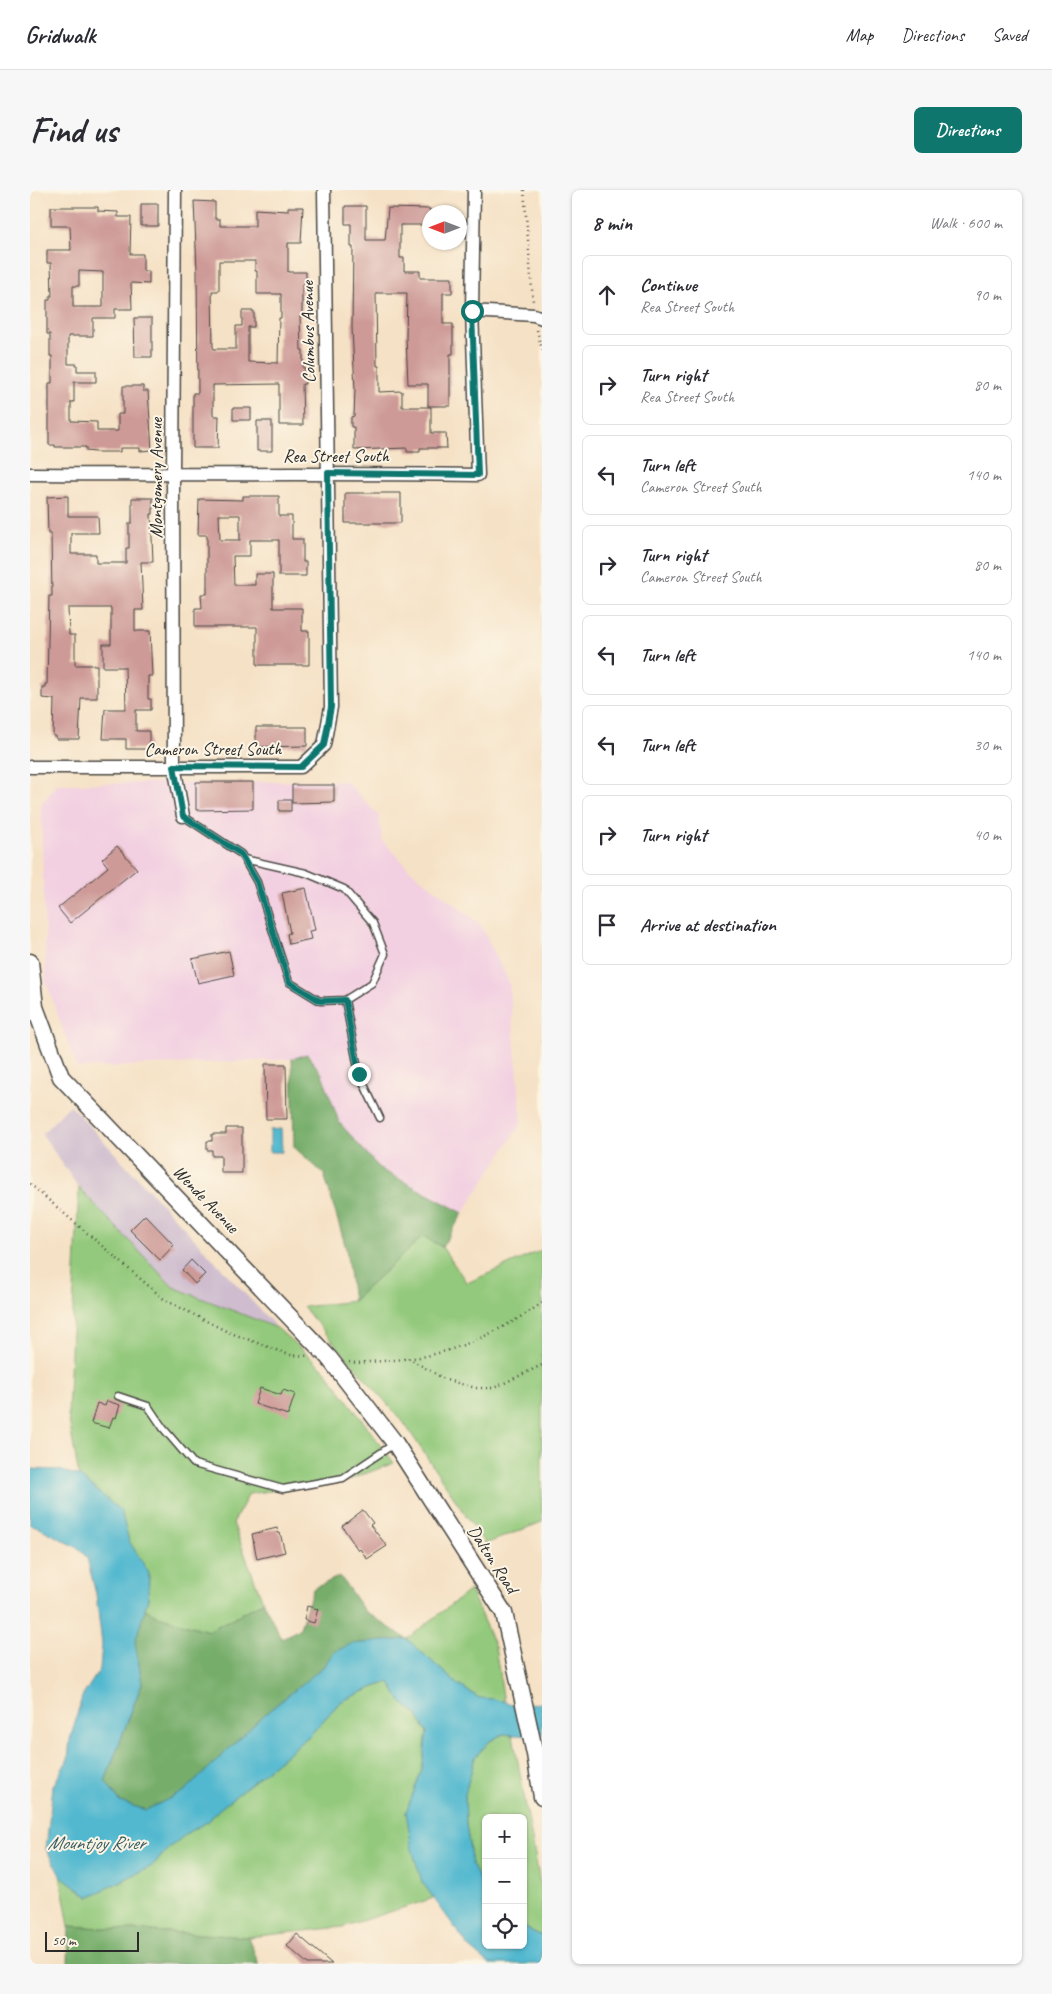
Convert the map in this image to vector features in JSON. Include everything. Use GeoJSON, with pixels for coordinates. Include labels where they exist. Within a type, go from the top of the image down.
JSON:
{"type":"FeatureCollection","features":[{"type":"Feature","properties":{"kind":"street","name":"Montgomery Avenue"},"geometry":{"type":"LineString","coordinates":[[176,190],[173,475],[174,766],[183,816]]}},
{"type":"Feature","properties":{"kind":"street","name":"Columbus Avenue"},"geometry":{"type":"LineString","coordinates":[[324,190],[328,473]]}},
{"type":"Feature","properties":{"kind":"street"},"geometry":{"type":"LineString","coordinates":[[474,190],[472,311],[538,316]]}},
{"type":"Feature","properties":{"kind":"street","name":"Rea Street South"},"geometry":{"type":"LineString","coordinates":[[30,474],[328,473],[478,475],[472,311]]}},
{"type":"Feature","properties":{"kind":"street","name":"Cameron Street South"},"geometry":{"type":"LineString","coordinates":[[30,767],[301,767],[324,745],[331,707],[328,473]]}},
{"type":"Feature","properties":{"kind":"street","name":"Wende Avenue"},"geometry":{"type":"LineString","coordinates":[[30,962],[35,1007],[62,1077],[329,1358],[396,1443]]}},
{"type":"Feature","properties":{"kind":"street","name":"Dalton Road"},"geometry":{"type":"LineString","coordinates":[[396,1443],[504,1613],[535,1754],[542,1797]]}},
{"type":"Feature","properties":{"kind":"lane"},"geometry":{"type":"LineString","coordinates":[[183,816],[241,854],[257,882],[289,982],[320,1001],[345,1000],[372,983],[385,954],[373,923],[344,889],[306,873],[244,859]]}},
{"type":"Feature","properties":{"kind":"lane"},"geometry":{"type":"LineString","coordinates":[[345,1000],[359,1074],[380,1118]]}},
{"type":"Feature","properties":{"kind":"lane"},"geometry":{"type":"LineString","coordinates":[[118,1396],[148,1406],[163,1428],[194,1464],[283,1489],[343,1478],[396,1443]]}},
{"type":"Feature","properties":{"kind":"path"},"geometry":{"type":"LineString","coordinates":[[524,190],[542,350]]}},
{"type":"Feature","properties":{"kind":"path"},"geometry":{"type":"LineString","coordinates":[[408,1358],[446,1380],[476,1388],[494,1388],[542,1365]]}},
{"type":"Feature","properties":{"kind":"shaded area"},"geometry":{"type":"Polygon","coordinates":[[[346,781],[379,816],[382,840],[410,870],[480,924],[509,982],[522,1122],[463,1213],[380,1169],[339,1122],[322,1074],[307,1054],[292,1059],[77,1068],[46,982],[41,805],[57,784],[346,781]]]}},
{"type":"Feature","properties":{"kind":"shaded area"},"geometry":{"type":"Polygon","coordinates":[[[70,1105],[277,1328],[173,1287],[79,1188],[42,1134],[70,1105]]]}},
{"type":"Feature","properties":{"kind":"green space"},"geometry":{"type":"Polygon","coordinates":[[[307,1054],[322,1074],[339,1122],[380,1169],[463,1213],[442,1247],[423,1236],[353,1301],[346,1248],[324,1174],[294,1147],[292,1059],[307,1054]]]}},
{"type":"Feature","properties":{"kind":"green space"},"geometry":{"type":"Polygon","coordinates":[[[79,1188],[173,1287],[277,1328],[325,1370],[394,1463],[351,1479],[249,1494],[233,1523],[263,1602],[208,1631],[158,1616],[145,1609],[148,1599],[149,1573],[129,1541],[121,1511],[79,1476],[68,1415],[79,1188]]]}},
{"type":"Feature","properties":{"kind":"green space"},"geometry":{"type":"Polygon","coordinates":[[[423,1236],[442,1247],[467,1283],[542,1250],[542,1522],[485,1544],[404,1423],[303,1307],[353,1301],[423,1236]]]}},
{"type":"Feature","properties":{"kind":"green space"},"geometry":{"type":"Polygon","coordinates":[[[340,1576],[364,1611],[407,1639],[351,1644],[334,1652],[323,1667],[265,1714],[185,1791],[146,1810],[120,1802],[105,1781],[142,1684],[135,1642],[145,1609],[158,1616],[208,1631],[263,1602],[282,1639],[300,1628],[313,1589],[340,1576]]]}},
{"type":"Feature","properties":{"kind":"green space"},"geometry":{"type":"Polygon","coordinates":[[[470,1590],[495,1647],[504,1702],[479,1698],[457,1684],[407,1639],[470,1590]]]}},
{"type":"Feature","properties":{"kind":"green space"},"geometry":{"type":"Polygon","coordinates":[[[390,1682],[401,1702],[416,1714],[427,1732],[422,1770],[406,1812],[422,1882],[434,1898],[342,1927],[248,1937],[69,1926],[60,1875],[89,1897],[152,1866],[169,1848],[190,1831],[209,1821],[216,1812],[310,1735],[340,1702],[390,1682]]]}},
{"type":"Feature","properties":{"kind":"green space"},"geometry":{"type":"Polygon","coordinates":[[[503,1734],[513,1735],[542,1894],[542,1936],[527,1929],[527,1814],[482,1814],[482,1885],[472,1864],[466,1824],[465,1794],[475,1757],[490,1741],[503,1734]]]}},
{"type":"Feature","properties":{"kind":"green space"},"geometry":{"type":"Polygon","coordinates":[[[69,1926],[248,1937],[259,1964],[68,1964],[69,1926]]]}},
{"type":"Feature","properties":{"kind":"water"},"geometry":{"type":"Polygon","coordinates":[[[281,1129],[282,1152],[270,1152],[270,1130],[281,1129]]]}},
{"type":"Feature","properties":{"kind":"water","name":"Mountjoy River"},"geometry":{"type":"Polygon","coordinates":[[[30,1469],[59,1470],[79,1476],[121,1511],[129,1541],[149,1573],[148,1599],[135,1642],[142,1683],[105,1781],[120,1802],[146,1810],[185,1791],[265,1714],[323,1667],[334,1652],[351,1644],[407,1639],[457,1684],[479,1698],[494,1699],[516,1705],[542,1703],[542,1737],[503,1734],[490,1741],[475,1757],[465,1794],[466,1824],[472,1864],[482,1885],[482,1949],[527,1949],[527,1929],[542,1936],[542,1964],[489,1964],[469,1947],[422,1882],[412,1849],[406,1812],[422,1770],[427,1732],[416,1714],[401,1702],[390,1682],[340,1702],[310,1735],[216,1812],[209,1821],[190,1831],[169,1848],[152,1866],[89,1897],[60,1875],[46,1849],[53,1786],[68,1759],[70,1740],[82,1697],[100,1669],[102,1644],[96,1594],[87,1558],[80,1549],[36,1526],[30,1525],[30,1469]]]}},
{"type":"Feature","properties":{"kind":"building"},"geometry":{"type":"Polygon","coordinates":[[[194,201],[215,202],[215,219],[220,219],[220,226],[255,226],[255,209],[288,211],[288,207],[303,207],[301,243],[288,243],[288,272],[306,272],[306,284],[302,284],[302,316],[300,316],[301,350],[303,350],[303,368],[305,368],[305,384],[302,384],[303,425],[279,425],[279,384],[213,385],[213,416],[219,416],[218,448],[193,448],[193,393],[198,393],[197,270],[194,201]],[[219,261],[219,291],[212,291],[213,347],[214,349],[236,349],[236,326],[242,326],[242,311],[254,311],[254,327],[248,327],[248,362],[278,363],[281,294],[257,294],[255,261],[219,261]]]}},
{"type":"Feature","properties":{"kind":"building"},"geometry":{"type":"Polygon","coordinates":[[[141,204],[158,204],[158,226],[141,226],[141,204]]]}},
{"type":"Feature","properties":{"kind":"building"},"geometry":{"type":"Polygon","coordinates":[[[345,206],[366,206],[366,240],[385,240],[388,208],[422,209],[422,225],[400,225],[400,258],[404,258],[404,271],[420,271],[420,278],[452,278],[452,293],[443,293],[443,324],[453,324],[453,354],[450,354],[450,406],[428,406],[428,384],[408,384],[407,293],[376,293],[379,392],[402,391],[402,407],[431,407],[431,433],[446,433],[447,448],[420,448],[420,452],[407,452],[407,448],[354,450],[354,427],[351,427],[351,417],[354,416],[355,390],[352,327],[353,247],[351,247],[351,224],[345,224],[345,206]]]}},
{"type":"Feature","properties":{"kind":"building"},"geometry":{"type":"Polygon","coordinates":[[[51,207],[98,207],[98,211],[118,212],[118,217],[131,217],[130,254],[143,254],[143,271],[149,271],[149,284],[131,283],[132,309],[115,309],[115,318],[93,318],[93,336],[68,336],[68,364],[77,364],[77,371],[96,371],[96,382],[74,382],[74,402],[71,402],[71,421],[97,422],[97,431],[118,431],[118,414],[123,414],[123,386],[143,386],[143,391],[148,391],[152,450],[140,451],[140,448],[120,448],[120,452],[95,452],[86,451],[86,447],[55,447],[55,445],[49,445],[49,383],[52,383],[52,356],[50,356],[50,334],[47,334],[47,300],[50,300],[50,296],[52,296],[51,263],[47,263],[47,250],[71,250],[70,226],[51,226],[51,207]],[[79,271],[79,286],[73,286],[73,307],[103,307],[103,272],[79,271]]]}},
{"type":"Feature","properties":{"kind":"building"},"geometry":{"type":"Polygon","coordinates":[[[134,318],[152,318],[152,357],[135,357],[134,318]]]}},
{"type":"Feature","properties":{"kind":"building"},"geometry":{"type":"Polygon","coordinates":[[[233,408],[251,408],[251,420],[233,420],[233,408]]]}},
{"type":"Feature","properties":{"kind":"building"},"geometry":{"type":"Polygon","coordinates":[[[257,421],[272,421],[272,451],[257,451],[257,421]]]}},
{"type":"Feature","properties":{"kind":"building"},"geometry":{"type":"Polygon","coordinates":[[[345,493],[401,493],[401,523],[345,523],[345,493]]]}},
{"type":"Feature","properties":{"kind":"building"},"geometry":{"type":"Polygon","coordinates":[[[68,496],[68,516],[98,516],[99,533],[71,533],[71,554],[96,554],[96,563],[126,563],[126,548],[129,548],[129,523],[132,523],[132,498],[153,498],[153,514],[151,514],[153,562],[141,562],[143,610],[135,610],[135,631],[150,631],[152,676],[148,676],[148,699],[151,699],[151,710],[136,710],[136,731],[149,731],[149,749],[126,749],[126,739],[103,739],[105,709],[126,709],[125,667],[103,667],[103,644],[111,644],[111,608],[68,608],[69,635],[75,635],[75,665],[97,665],[97,698],[81,698],[79,739],[56,739],[56,736],[53,736],[54,699],[42,698],[42,687],[45,687],[45,684],[47,684],[49,596],[52,596],[51,534],[48,534],[47,497],[68,496]]]}},
{"type":"Feature","properties":{"kind":"building"},"geometry":{"type":"Polygon","coordinates":[[[243,496],[279,496],[279,516],[292,516],[292,539],[303,539],[303,562],[306,562],[306,576],[279,576],[279,540],[250,540],[250,556],[233,556],[234,585],[255,585],[255,574],[273,574],[273,608],[302,608],[302,631],[309,631],[309,665],[257,665],[257,627],[195,627],[195,608],[202,608],[201,594],[207,594],[207,535],[198,535],[199,499],[243,500],[243,496]],[[219,515],[220,540],[240,540],[240,515],[219,515]]]}},
{"type":"Feature","properties":{"kind":"building"},"geometry":{"type":"Polygon","coordinates":[[[256,727],[307,727],[307,746],[256,747],[256,727]]]}},
{"type":"Feature","properties":{"kind":"building"},"geometry":{"type":"Polygon","coordinates":[[[196,782],[253,782],[253,809],[196,810],[196,782]]]}},
{"type":"Feature","properties":{"kind":"building"},"geometry":{"type":"Polygon","coordinates":[[[292,785],[334,785],[334,802],[292,803],[292,785]]]}},
{"type":"Feature","properties":{"kind":"building"},"geometry":{"type":"Polygon","coordinates":[[[279,800],[291,800],[291,811],[279,811],[279,800]]]}},
{"type":"Feature","properties":{"kind":"building"},"geometry":{"type":"Polygon","coordinates":[[[117,846],[137,869],[70,923],[58,908],[108,867],[102,859],[117,846]]]}},
{"type":"Feature","properties":{"kind":"building"},"geometry":{"type":"Polygon","coordinates":[[[306,888],[315,930],[309,931],[311,939],[289,944],[287,934],[290,933],[282,893],[306,888]]]}},
{"type":"Feature","properties":{"kind":"building"},"geometry":{"type":"Polygon","coordinates":[[[229,951],[234,975],[198,983],[192,959],[229,951]]]}},
{"type":"Feature","properties":{"kind":"building"},"geometry":{"type":"Polygon","coordinates":[[[265,1064],[286,1064],[287,1119],[266,1119],[265,1064]]]}},
{"type":"Feature","properties":{"kind":"building"},"geometry":{"type":"Polygon","coordinates":[[[226,1128],[242,1128],[242,1173],[221,1173],[221,1156],[212,1156],[212,1150],[207,1150],[207,1141],[212,1141],[212,1134],[226,1134],[226,1128]]]}},
{"type":"Feature","properties":{"kind":"building"},"geometry":{"type":"Polygon","coordinates":[[[145,1215],[174,1245],[160,1260],[130,1230],[145,1215]]]}},
{"type":"Feature","properties":{"kind":"building"},"geometry":{"type":"Polygon","coordinates":[[[191,1260],[205,1274],[195,1284],[182,1270],[191,1260]]]}},
{"type":"Feature","properties":{"kind":"building"},"geometry":{"type":"Polygon","coordinates":[[[260,1388],[281,1395],[283,1390],[295,1394],[288,1415],[255,1404],[260,1388]]]}},
{"type":"Feature","properties":{"kind":"building"},"geometry":{"type":"Polygon","coordinates":[[[107,1401],[120,1405],[116,1418],[113,1417],[109,1428],[91,1423],[97,1403],[105,1406],[107,1401]]]}},
{"type":"Feature","properties":{"kind":"building"},"geometry":{"type":"Polygon","coordinates":[[[363,1510],[373,1523],[370,1525],[387,1546],[367,1559],[360,1549],[358,1550],[342,1526],[363,1510]]]}},
{"type":"Feature","properties":{"kind":"building"},"geometry":{"type":"Polygon","coordinates":[[[277,1528],[285,1552],[257,1559],[252,1534],[277,1528]]]}},
{"type":"Feature","properties":{"kind":"building"},"geometry":{"type":"Polygon","coordinates":[[[307,1606],[318,1609],[314,1623],[304,1620],[307,1606]]]}},
{"type":"Feature","properties":{"kind":"building"},"geometry":{"type":"Polygon","coordinates":[[[297,1934],[332,1964],[308,1964],[287,1946],[297,1934]]]}},
{"type":"Feature","properties":{"kind":"route"},"geometry":{"type":"LineString","coordinates":[[359,1074],[345,1000],[320,1001],[289,982],[257,882],[241,854],[183,816],[174,766],[301,767],[324,745],[331,707],[328,473],[478,475],[472,311]]}}]}
